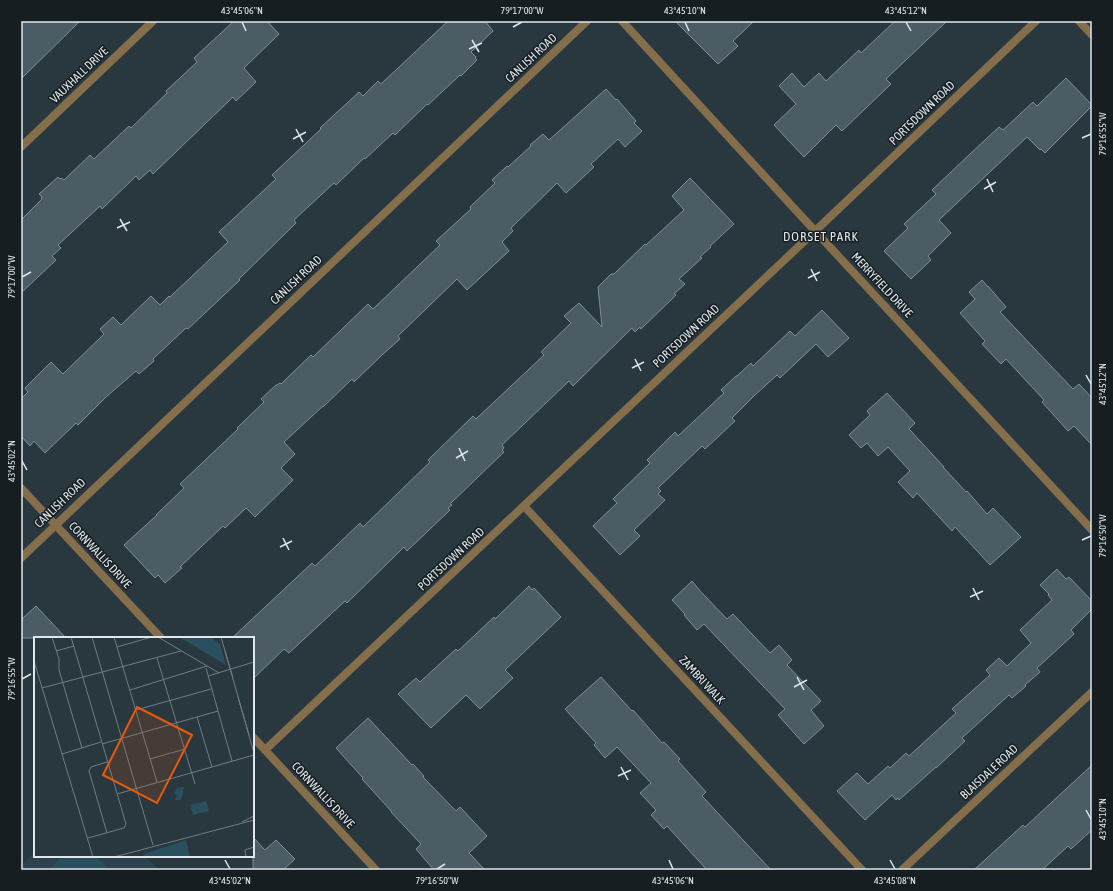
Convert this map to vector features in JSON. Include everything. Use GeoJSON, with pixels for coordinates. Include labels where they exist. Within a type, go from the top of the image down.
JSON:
{"type":"FeatureCollection","features":[{"type":"Feature","properties":{"kind":"street","name":"VAUXHALL DRIVE"},"geometry":{"type":"LineString","coordinates":[[21,147],[153,21]]}},
{"type":"Feature","properties":{"kind":"street","name":"CANLISH ROAD"},"geometry":{"type":"LineString","coordinates":[[21,558],[55,524],[587,21]]}},
{"type":"Feature","properties":{"kind":"street","name":"MERRYFIELD DRIVE"},"geometry":{"type":"LineString","coordinates":[[622,21],[1092,530]]}},
{"type":"Feature","properties":{"kind":"street","name":"PORTSDOWN ROAD"},"geometry":{"type":"LineString","coordinates":[[265,750],[1036,21]]}},
{"type":"Feature","properties":{"kind":"street"},"geometry":{"type":"LineString","coordinates":[[1079,21],[1092,35]]}},
{"type":"Feature","properties":{"kind":"street","name":"CORNWALLIS DRIVE"},"geometry":{"type":"LineString","coordinates":[[21,488],[160,637]]}},
{"type":"Feature","properties":{"kind":"street","name":"ZAMBRI WALK"},"geometry":{"type":"LineString","coordinates":[[524,506],[862,870]]}},
{"type":"Feature","properties":{"kind":"street","name":"BLAISDALE ROAD"},"geometry":{"type":"LineString","coordinates":[[902,870],[1092,692]]}},
{"type":"Feature","properties":{"kind":"street","name":"CORNWALLIS DRIVE"},"geometry":{"type":"LineString","coordinates":[[254,738],[376,870]]}},
{"type":"Feature","properties":{"kind":"shaded area"},"geometry":{"type":"Polygon","coordinates":[[[34,853],[34,857],[146,857],[159,870],[21,870],[21,865],[34,853]]]}},
{"type":"Feature","properties":{"kind":"shaded area"},"geometry":{"type":"Polygon","coordinates":[[[62,857],[97,857],[109,870],[48,870],[62,857]]]}},
{"type":"Feature","properties":{"kind":"building"},"geometry":{"type":"Polygon","coordinates":[[[21,21],[80,21],[21,79],[21,21]]]}},
{"type":"Feature","properties":{"kind":"building"},"geometry":{"type":"Polygon","coordinates":[[[234,21],[267,21],[279,34],[244,68],[256,82],[236,101],[233,97],[153,174],[150,170],[139,180],[136,176],[102,209],[100,206],[58,245],[61,248],[52,256],[56,260],[21,293],[21,220],[42,199],[39,194],[58,177],[64,180],[90,155],[94,159],[129,126],[131,128],[167,93],[166,91],[197,62],[194,58],[234,21]]]}},
{"type":"Feature","properties":{"kind":"building"},"geometry":{"type":"Polygon","coordinates":[[[448,21],[485,21],[493,31],[471,52],[477,60],[461,76],[460,75],[428,105],[427,104],[395,135],[393,133],[336,185],[334,183],[294,220],[296,223],[239,279],[240,280],[188,329],[186,328],[153,359],[154,361],[139,374],[136,371],[106,397],[78,425],[76,423],[45,453],[34,441],[30,446],[21,436],[21,399],[28,392],[25,388],[51,362],[63,374],[104,334],[100,329],[113,317],[121,325],[151,296],[160,305],[169,296],[170,297],[228,242],[219,232],[276,179],[272,175],[359,92],[363,96],[378,81],[381,84],[448,21]]]}},
{"type":"Feature","properties":{"kind":"building"},"geometry":{"type":"Polygon","coordinates":[[[675,21],[754,21],[733,41],[738,46],[718,64],[675,21]]]}},
{"type":"Feature","properties":{"kind":"building"},"geometry":{"type":"Polygon","coordinates":[[[895,21],[947,21],[886,79],[891,84],[842,131],[836,125],[804,157],[774,125],[796,104],[779,86],[792,73],[804,87],[819,73],[826,81],[859,50],[861,53],[895,21]]]}},
{"type":"Feature","properties":{"kind":"building"},"geometry":{"type":"Polygon","coordinates":[[[1066,78],[1092,106],[1045,153],[1027,137],[939,220],[951,233],[928,256],[931,260],[911,279],[884,251],[908,228],[904,224],[936,194],[932,190],[999,127],[1003,130],[1033,102],[1037,106],[1066,78]]]}},
{"type":"Feature","properties":{"kind":"building"},"geometry":{"type":"Polygon","coordinates":[[[606,89],[636,121],[634,123],[642,131],[625,147],[618,139],[591,164],[594,167],[566,193],[557,183],[511,228],[513,231],[502,242],[509,251],[467,290],[457,279],[398,336],[400,339],[354,382],[352,379],[284,442],[295,454],[281,468],[293,480],[255,517],[246,508],[225,528],[223,526],[180,567],[182,568],[165,583],[158,575],[155,578],[124,545],[184,488],[180,484],[238,429],[237,428],[264,402],[261,399],[276,385],[281,384],[311,355],[313,357],[368,304],[373,309],[440,245],[436,241],[471,209],[470,207],[495,183],[492,180],[507,166],[508,167],[543,134],[549,140],[606,89]]]}},
{"type":"Feature","properties":{"kind":"building"},"geometry":{"type":"Polygon","coordinates":[[[690,178],[734,224],[710,246],[711,247],[700,257],[702,258],[679,279],[685,284],[674,294],[676,295],[641,329],[640,327],[635,332],[632,328],[573,386],[569,381],[502,445],[504,448],[502,450],[504,452],[450,504],[452,505],[448,508],[450,510],[407,551],[404,547],[347,603],[345,601],[289,653],[284,649],[254,678],[254,637],[233,637],[312,563],[315,566],[360,523],[363,527],[430,462],[428,460],[473,416],[476,419],[544,355],[541,352],[571,323],[564,316],[579,303],[602,327],[598,287],[684,210],[672,196],[690,178]]]}},
{"type":"Feature","properties":{"kind":"building"},"geometry":{"type":"Polygon","coordinates":[[[982,280],[1006,307],[1000,312],[1073,389],[1079,384],[1092,398],[1092,445],[1074,426],[1068,431],[1042,402],[1044,400],[1006,359],[1001,364],[982,344],[985,341],[960,313],[975,299],[969,292],[982,280]]]}},
{"type":"Feature","properties":{"kind":"building"},"geometry":{"type":"Polygon","coordinates":[[[822,310],[849,338],[828,357],[816,344],[780,378],[777,375],[755,395],[732,418],[735,421],[705,449],[702,446],[658,488],[661,491],[658,494],[665,500],[634,530],[640,536],[620,555],[593,526],[617,503],[613,499],[650,463],[647,460],[675,432],[678,436],[724,393],[721,390],[736,376],[751,363],[753,366],[790,331],[795,336],[822,310]]]}},
{"type":"Feature","properties":{"kind":"building"},"geometry":{"type":"Polygon","coordinates":[[[887,393],[915,423],[909,429],[966,492],[967,491],[987,514],[993,508],[1021,537],[990,565],[955,527],[952,531],[917,493],[913,498],[898,482],[910,471],[888,447],[878,456],[867,443],[861,448],[849,435],[870,415],[867,411],[887,393]]]}},
{"type":"Feature","properties":{"kind":"building"},"geometry":{"type":"Polygon","coordinates":[[[1057,569],[1066,579],[1069,577],[1092,601],[1092,609],[1071,630],[1074,634],[1037,668],[1040,672],[1025,685],[1026,686],[1012,698],[1009,695],[962,738],[965,741],[936,768],[899,800],[898,798],[896,800],[892,795],[865,820],[837,791],[857,773],[868,784],[888,766],[890,768],[906,753],[909,756],[956,713],[952,709],[990,675],[986,670],[999,658],[1007,666],[1031,643],[1020,630],[1052,600],[1048,595],[1049,594],[1040,585],[1057,569]]]}},
{"type":"Feature","properties":{"kind":"building"},"geometry":{"type":"Polygon","coordinates":[[[692,581],[727,619],[733,614],[770,653],[779,645],[792,660],[787,665],[821,701],[811,710],[824,726],[804,744],[778,715],[785,709],[704,624],[697,630],[672,600],[692,581]]]}},
{"type":"Feature","properties":{"kind":"building"},"geometry":{"type":"Polygon","coordinates":[[[529,586],[532,590],[534,588],[561,617],[505,670],[513,678],[480,709],[466,695],[431,728],[398,694],[416,678],[420,682],[456,649],[458,651],[494,617],[495,619],[529,586]]]}},
{"type":"Feature","properties":{"kind":"building"},"geometry":{"type":"Polygon","coordinates":[[[36,606],[65,637],[21,638],[21,620],[36,606]]]}},
{"type":"Feature","properties":{"kind":"building"},"geometry":{"type":"Polygon","coordinates":[[[601,677],[662,743],[664,742],[680,759],[678,761],[706,792],[702,796],[771,870],[707,870],[667,826],[664,829],[651,815],[656,810],[640,793],[651,783],[617,747],[605,758],[594,745],[596,743],[565,709],[601,677]]]}},
{"type":"Feature","properties":{"kind":"building"},"geometry":{"type":"Polygon","coordinates":[[[368,718],[456,811],[460,807],[487,836],[469,853],[485,870],[434,870],[416,849],[421,844],[391,812],[336,748],[368,718]]]}},
{"type":"Feature","properties":{"kind":"building"},"geometry":{"type":"Polygon","coordinates":[[[1092,765],[1092,830],[1071,849],[1068,846],[1042,870],[974,870],[1023,825],[1025,827],[1092,765]]]}},
{"type":"Feature","properties":{"kind":"building"},"geometry":{"type":"Polygon","coordinates":[[[254,838],[265,850],[276,840],[295,859],[283,870],[253,870],[254,838]]]}},
{"type":"Feature","properties":{"kind":"district","name":"DORSET PARK"},"geometry":{"type":"Point","coordinates":[821,236]}}]}
